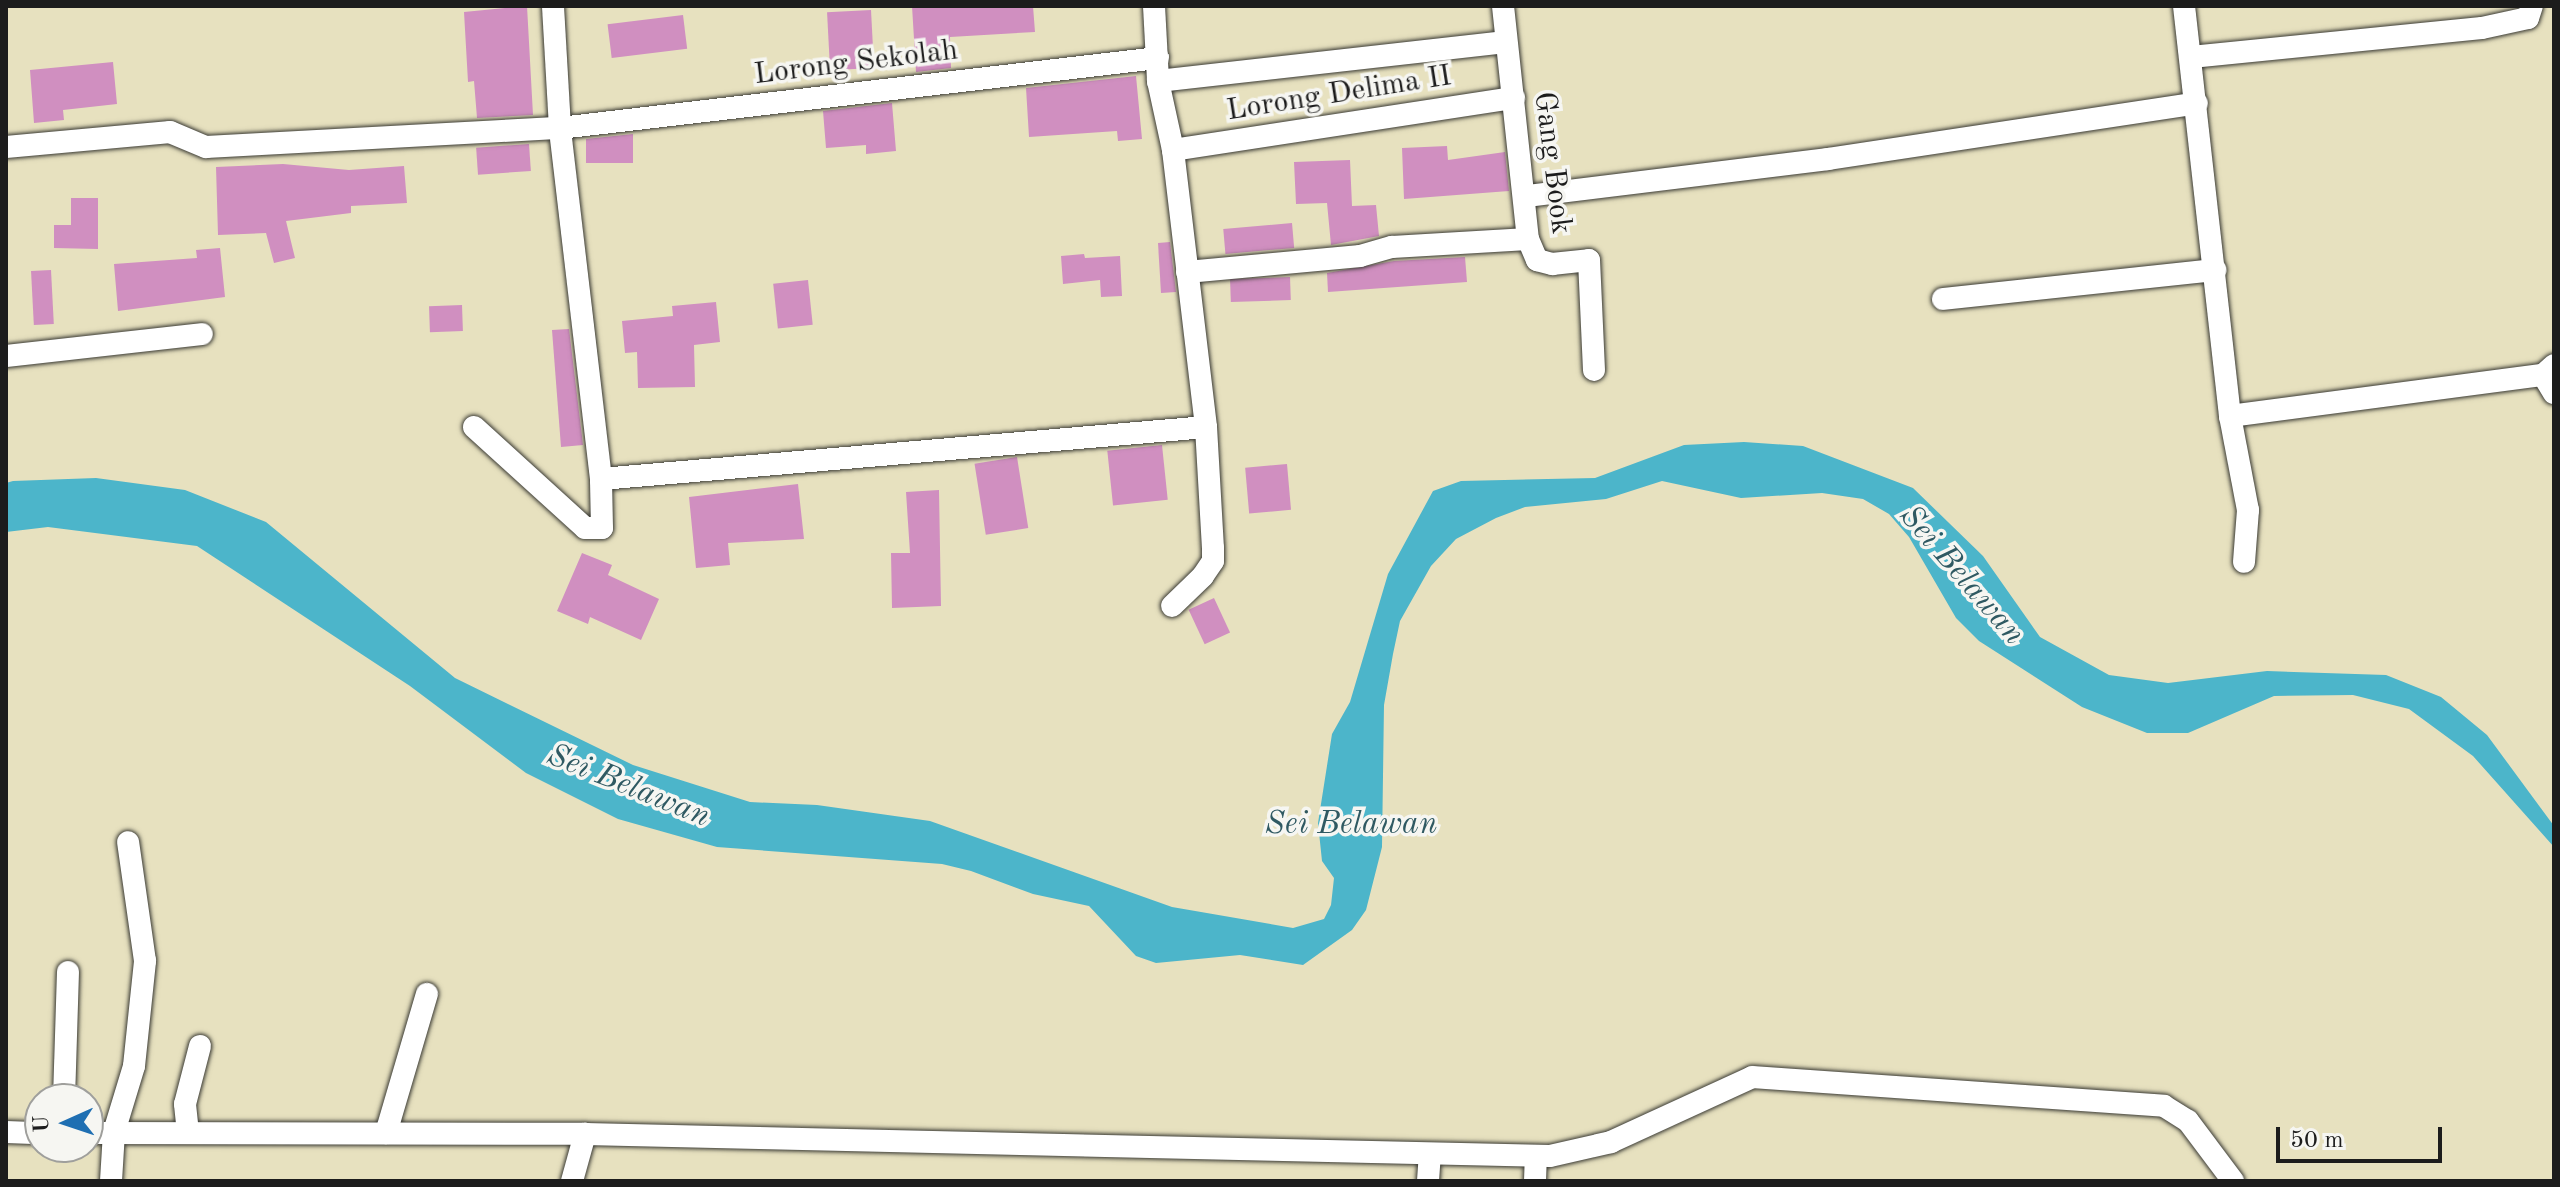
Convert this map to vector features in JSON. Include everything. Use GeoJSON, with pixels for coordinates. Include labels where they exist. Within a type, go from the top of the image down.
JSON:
{"type":"FeatureCollection","features":[{"type":"Feature","properties":{"kind":"street"},"geometry":{"type":"LineString","coordinates":[[474,427],[591,531],[604,525],[560,128],[553,6]]}},
{"type":"Feature","properties":{"kind":"street"},"geometry":{"type":"LineString","coordinates":[[1154,6],[1158,70],[1173,150],[1206,427],[1213,561],[1172,606]]}},
{"type":"Feature","properties":{"kind":"street","name":"Gang Book"},"geometry":{"type":"LineString","coordinates":[[1503,6],[1527,196],[1528,239],[1537,260],[1552,264],[1589,260],[1594,370]]}},
{"type":"Feature","properties":{"kind":"street"},"geometry":{"type":"LineString","coordinates":[[2184,6],[2230,416],[2248,510],[2244,562]]}},
{"type":"Feature","properties":{"kind":"street"},"geometry":{"type":"LineString","coordinates":[[2191,57],[2482,28],[2528,18],[2532,6]]}},
{"type":"Feature","properties":{"kind":"street","name":"Lorong Sekolah"},"geometry":{"type":"LineString","coordinates":[[6,147],[170,132],[206,147],[560,128],[1158,70],[1506,42]]}},
{"type":"Feature","properties":{"kind":"street","name":"Lorong Delima II"},"geometry":{"type":"LineString","coordinates":[[1173,150],[1514,98]]}},
{"type":"Feature","properties":{"kind":"street"},"geometry":{"type":"LineString","coordinates":[[1527,196],[1828,159],[2197,103]]}},
{"type":"Feature","properties":{"kind":"street"},"geometry":{"type":"LineString","coordinates":[[1187,272],[1360,256],[1392,247],[1528,239]]}},
{"type":"Feature","properties":{"kind":"street"},"geometry":{"type":"LineString","coordinates":[[1943,299],[2215,270]]}},
{"type":"Feature","properties":{"kind":"street"},"geometry":{"type":"LineString","coordinates":[[6,356],[202,334]]}},
{"type":"Feature","properties":{"kind":"street"},"geometry":{"type":"LineString","coordinates":[[2230,416],[2550,378]]}},
{"type":"Feature","properties":{"kind":"street"},"geometry":{"type":"LineString","coordinates":[[601,479],[1206,427]]}},
{"type":"Feature","properties":{"kind":"street"},"geometry":{"type":"LineString","coordinates":[[111,1181],[114,1132],[134,1066],[145,961],[128,842]]}},
{"type":"Feature","properties":{"kind":"street"},"geometry":{"type":"LineString","coordinates":[[65,1083],[68,972]]}},
{"type":"Feature","properties":{"kind":"street"},"geometry":{"type":"LineString","coordinates":[[386,1133],[427,994]]}},
{"type":"Feature","properties":{"kind":"street"},"geometry":{"type":"LineString","coordinates":[[188,1133],[185,1104],[200,1046]]}},
{"type":"Feature","properties":{"kind":"street"},"geometry":{"type":"LineString","coordinates":[[104,1132],[585,1134],[1536,1157],[1611,1142],[1742,1079],[1761,1077],[2164,1106],[2188,1121],[2233,1181]]}},
{"type":"Feature","properties":{"kind":"street"},"geometry":{"type":"LineString","coordinates":[[572,1181],[585,1134]]}},
{"type":"Feature","properties":{"kind":"street"},"geometry":{"type":"LineString","coordinates":[[1428,1181],[1430,1155]]}},
{"type":"Feature","properties":{"kind":"street"},"geometry":{"type":"LineString","coordinates":[[1535,1181],[1536,1157]]}},
{"type":"Feature","properties":{"kind":"water","name":"Sei Belawan"},"geometry":{"type":"Polygon","coordinates":[[[1744,442],[1803,446],[1913,488],[1983,556],[2040,637],[2109,675],[2168,683],[2267,671],[2386,675],[2441,697],[2487,735],[2554,826],[2554,847],[2473,756],[2409,709],[2353,695],[2274,696],[2188,733],[2147,733],[2082,707],[1979,641],[1956,618],[1909,537],[1889,514],[1863,499],[1822,493],[1741,498],[1662,481],[1606,499],[1525,507],[1456,539],[1431,566],[1400,621],[1384,705],[1382,847],[1366,910],[1352,930],[1303,965],[1240,955],[1156,963],[1136,956],[1089,906],[1033,894],[971,871],[942,864],[717,847],[618,819],[526,773],[410,686],[197,546],[48,527],[6,532],[6,483],[13,481],[96,478],[185,490],[266,522],[455,678],[633,765],[750,802],[817,805],[930,821],[1172,907],[1293,928],[1324,919],[1331,905],[1334,878],[1322,861],[1318,823],[1332,734],[1350,702],[1388,574],[1433,491],[1461,481],[1595,478],[1684,445],[1744,442]]]}},
{"type":"Feature","properties":{"kind":"building"},"geometry":{"type":"Polygon","coordinates":[[[527,6],[533,115],[477,118],[474,81],[468,82],[464,12],[527,6]]]}},
{"type":"Feature","properties":{"kind":"building"},"geometry":{"type":"Polygon","coordinates":[[[912,6],[1033,6],[1035,32],[950,37],[951,68],[916,72],[912,6]]]}},
{"type":"Feature","properties":{"kind":"building"},"geometry":{"type":"Polygon","coordinates":[[[871,10],[874,68],[830,70],[827,12],[871,10]]]}},
{"type":"Feature","properties":{"kind":"building"},"geometry":{"type":"Polygon","coordinates":[[[683,15],[687,49],[612,58],[608,24],[683,15]]]}},
{"type":"Feature","properties":{"kind":"building"},"geometry":{"type":"Polygon","coordinates":[[[113,62],[117,104],[63,110],[64,120],[34,123],[30,70],[113,62]]]}},
{"type":"Feature","properties":{"kind":"building"},"geometry":{"type":"Polygon","coordinates":[[[1136,76],[1142,139],[1118,141],[1117,131],[1029,137],[1026,88],[1136,76]]]}},
{"type":"Feature","properties":{"kind":"building"},"geometry":{"type":"Polygon","coordinates":[[[892,103],[896,151],[866,154],[866,145],[826,148],[823,111],[892,103]]]}},
{"type":"Feature","properties":{"kind":"building"},"geometry":{"type":"Polygon","coordinates":[[[633,134],[633,163],[586,163],[586,139],[633,134]]]}},
{"type":"Feature","properties":{"kind":"building"},"geometry":{"type":"Polygon","coordinates":[[[529,144],[531,171],[478,175],[476,148],[529,144]]]}},
{"type":"Feature","properties":{"kind":"building"},"geometry":{"type":"Polygon","coordinates":[[[1447,146],[1448,160],[1505,152],[1509,191],[1404,199],[1402,148],[1447,146]]]}},
{"type":"Feature","properties":{"kind":"building"},"geometry":{"type":"Polygon","coordinates":[[[1350,160],[1352,206],[1376,205],[1379,236],[1331,245],[1327,203],[1296,204],[1294,162],[1350,160]]]}},
{"type":"Feature","properties":{"kind":"building"},"geometry":{"type":"Polygon","coordinates":[[[283,164],[349,170],[404,166],[407,203],[351,206],[351,213],[286,221],[295,258],[274,263],[266,233],[218,235],[216,167],[283,164]]]}},
{"type":"Feature","properties":{"kind":"building"},"geometry":{"type":"Polygon","coordinates":[[[71,198],[98,198],[98,249],[54,248],[54,225],[71,225],[71,198]]]}},
{"type":"Feature","properties":{"kind":"building"},"geometry":{"type":"Polygon","coordinates":[[[1292,223],[1294,248],[1225,254],[1223,229],[1292,223]]]}},
{"type":"Feature","properties":{"kind":"building"},"geometry":{"type":"Polygon","coordinates":[[[1170,242],[1176,292],[1161,293],[1158,243],[1170,242]]]}},
{"type":"Feature","properties":{"kind":"building"},"geometry":{"type":"Polygon","coordinates":[[[220,248],[225,297],[118,311],[114,264],[197,258],[196,250],[220,248]]]}},
{"type":"Feature","properties":{"kind":"building"},"geometry":{"type":"Polygon","coordinates":[[[1084,254],[1085,258],[1120,256],[1122,296],[1101,297],[1100,280],[1063,284],[1061,256],[1084,254]]]}},
{"type":"Feature","properties":{"kind":"building"},"geometry":{"type":"Polygon","coordinates":[[[1465,257],[1467,282],[1328,292],[1327,273],[1394,261],[1465,257]]]}},
{"type":"Feature","properties":{"kind":"building"},"geometry":{"type":"Polygon","coordinates":[[[51,270],[54,324],[34,325],[31,271],[51,270]]]}},
{"type":"Feature","properties":{"kind":"building"},"geometry":{"type":"Polygon","coordinates":[[[1290,277],[1291,300],[1231,302],[1230,279],[1290,277]]]}},
{"type":"Feature","properties":{"kind":"building"},"geometry":{"type":"Polygon","coordinates":[[[808,280],[813,325],[778,328],[773,284],[808,280]]]}},
{"type":"Feature","properties":{"kind":"building"},"geometry":{"type":"Polygon","coordinates":[[[716,302],[720,342],[694,345],[695,387],[638,388],[637,352],[625,353],[622,321],[673,316],[672,306],[716,302]]]}},
{"type":"Feature","properties":{"kind":"building"},"geometry":{"type":"Polygon","coordinates":[[[462,305],[463,331],[430,332],[429,306],[462,305]]]}},
{"type":"Feature","properties":{"kind":"building"},"geometry":{"type":"Polygon","coordinates":[[[569,329],[583,445],[561,447],[552,330],[569,329]]]}},
{"type":"Feature","properties":{"kind":"building"},"geometry":{"type":"Polygon","coordinates":[[[1162,445],[1168,500],[1113,505],[1107,451],[1162,445]]]}},
{"type":"Feature","properties":{"kind":"building"},"geometry":{"type":"Polygon","coordinates":[[[1017,457],[1028,528],[986,535],[975,464],[1017,457]]]}},
{"type":"Feature","properties":{"kind":"building"},"geometry":{"type":"Polygon","coordinates":[[[1287,464],[1291,510],[1249,513],[1245,468],[1287,464]]]}},
{"type":"Feature","properties":{"kind":"building"},"geometry":{"type":"Polygon","coordinates":[[[798,484],[804,539],[728,543],[730,565],[696,568],[689,497],[798,484]]]}},
{"type":"Feature","properties":{"kind":"building"},"geometry":{"type":"Polygon","coordinates":[[[939,490],[941,606],[892,608],[891,553],[910,553],[906,492],[939,490]]]}},
{"type":"Feature","properties":{"kind":"building"},"geometry":{"type":"Polygon","coordinates":[[[582,553],[612,565],[608,575],[659,599],[641,640],[590,617],[588,624],[557,611],[582,553]]]}},
{"type":"Feature","properties":{"kind":"building"},"geometry":{"type":"Polygon","coordinates":[[[1214,598],[1230,632],[1205,644],[1189,610],[1214,598]]]}}]}
